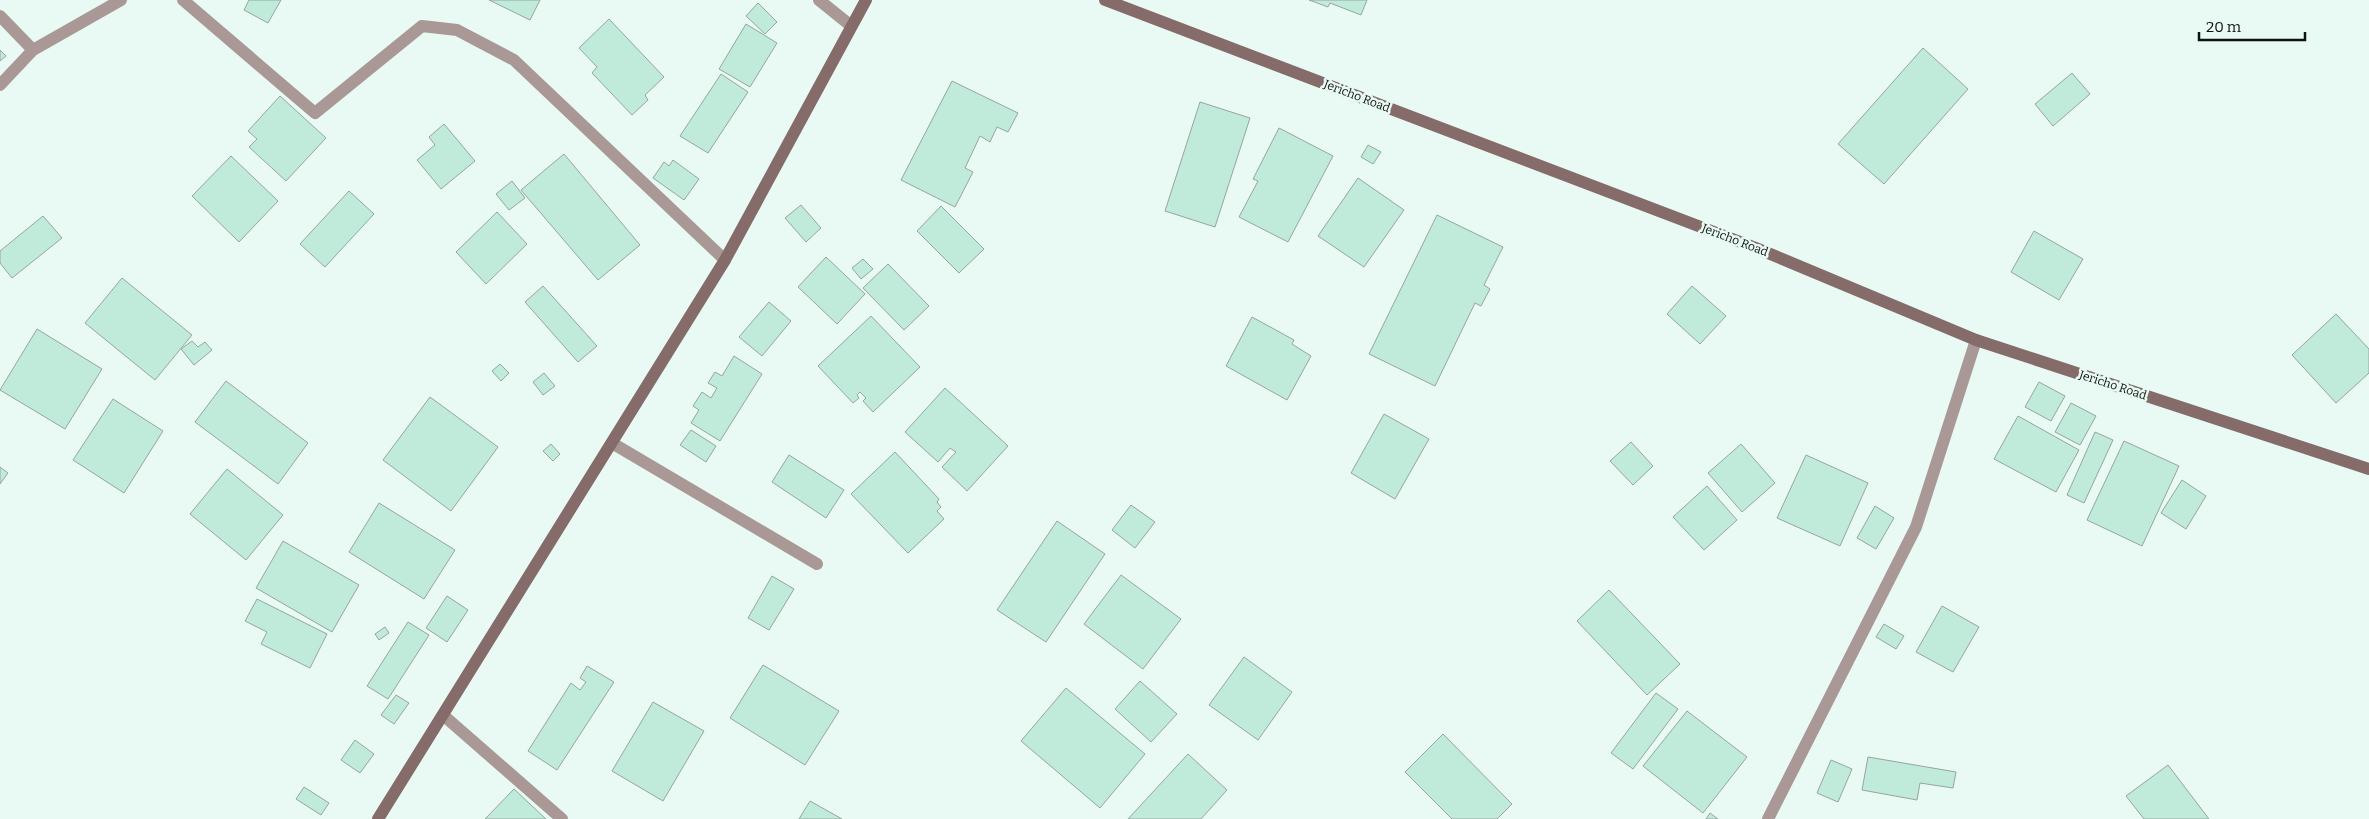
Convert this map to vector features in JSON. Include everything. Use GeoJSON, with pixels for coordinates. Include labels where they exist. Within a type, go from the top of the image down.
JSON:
{"type":"FeatureCollection","features":[{"type":"Feature","properties":{"kind":"street"},"geometry":{"type":"LineString","coordinates":[[0,85],[32,50],[121,0]]}},
{"type":"Feature","properties":{"kind":"street"},"geometry":{"type":"LineString","coordinates":[[182,0],[315,113],[422,26],[457,30],[514,60],[725,260]]}},
{"type":"Feature","properties":{"kind":"street"},"geometry":{"type":"LineString","coordinates":[[820,0],[850,25]]}},
{"type":"Feature","properties":{"kind":"street"},"geometry":{"type":"LineString","coordinates":[[378,819],[725,260],[850,25],[866,0]]}},
{"type":"Feature","properties":{"kind":"street","name":"Jericho Road"},"geometry":{"type":"LineString","coordinates":[[1105,0],[1756,248],[1976,340],[2369,469]]}},
{"type":"Feature","properties":{"kind":"street"},"geometry":{"type":"LineString","coordinates":[[0,16],[32,50]]}},
{"type":"Feature","properties":{"kind":"street"},"geometry":{"type":"LineString","coordinates":[[1768,819],[1916,527],[1976,340]]}},
{"type":"Feature","properties":{"kind":"street"},"geometry":{"type":"LineString","coordinates":[[612,443],[817,564]]}},
{"type":"Feature","properties":{"kind":"street"},"geometry":{"type":"LineString","coordinates":[[444,715],[562,819]]}},
{"type":"Feature","properties":{"kind":"building"},"geometry":{"type":"Polygon","coordinates":[[[249,0],[281,0],[268,23],[244,10],[249,0]]]}},
{"type":"Feature","properties":{"kind":"building"},"geometry":{"type":"Polygon","coordinates":[[[489,0],[540,0],[530,20],[489,0]]]}},
{"type":"Feature","properties":{"kind":"building"},"geometry":{"type":"Polygon","coordinates":[[[1309,0],[1367,0],[1361,15],[1330,3],[1328,7],[1309,0]]]}},
{"type":"Feature","properties":{"kind":"building"},"geometry":{"type":"Polygon","coordinates":[[[758,3],[777,22],[765,34],[746,16],[758,3]]]}},
{"type":"Feature","properties":{"kind":"building"},"geometry":{"type":"Polygon","coordinates":[[[609,19],[664,77],[645,95],[648,100],[632,115],[592,73],[597,67],[579,48],[609,19]]]}},
{"type":"Feature","properties":{"kind":"building"},"geometry":{"type":"Polygon","coordinates":[[[746,24],[777,43],[750,87],[719,69],[746,24]]]}},
{"type":"Feature","properties":{"kind":"building"},"geometry":{"type":"Polygon","coordinates":[[[1923,48],[1968,89],[1884,184],[1838,144],[1923,48]]]}},
{"type":"Feature","properties":{"kind":"building"},"geometry":{"type":"Polygon","coordinates":[[[0,50],[6,56],[0,61],[0,50]]]}},
{"type":"Feature","properties":{"kind":"building"},"geometry":{"type":"Polygon","coordinates":[[[2072,73],[2090,94],[2053,126],[2035,104],[2072,73]]]}},
{"type":"Feature","properties":{"kind":"building"},"geometry":{"type":"Polygon","coordinates":[[[721,74],[748,92],[708,153],[680,136],[721,74]]]}},
{"type":"Feature","properties":{"kind":"building"},"geometry":{"type":"Polygon","coordinates":[[[952,81],[1018,113],[1008,132],[997,127],[990,142],[980,136],[965,168],[973,172],[955,207],[901,180],[952,81]]]}},
{"type":"Feature","properties":{"kind":"building"},"geometry":{"type":"Polygon","coordinates":[[[280,96],[326,138],[286,181],[249,147],[257,139],[248,131],[280,96]]]}},
{"type":"Feature","properties":{"kind":"building"},"geometry":{"type":"Polygon","coordinates":[[[1200,102],[1250,118],[1215,227],[1165,211],[1200,102]]]}},
{"type":"Feature","properties":{"kind":"building"},"geometry":{"type":"Polygon","coordinates":[[[444,124],[475,161],[441,189],[417,160],[435,145],[429,137],[444,124]]]}},
{"type":"Feature","properties":{"kind":"building"},"geometry":{"type":"Polygon","coordinates":[[[1279,128],[1333,156],[1288,242],[1239,217],[1258,181],[1253,179],[1279,128]]]}},
{"type":"Feature","properties":{"kind":"building"},"geometry":{"type":"Polygon","coordinates":[[[1368,145],[1381,152],[1373,164],[1361,157],[1368,145]]]}},
{"type":"Feature","properties":{"kind":"building"},"geometry":{"type":"Polygon","coordinates":[[[564,154],[640,245],[598,280],[521,190],[564,154]]]}},
{"type":"Feature","properties":{"kind":"building"},"geometry":{"type":"Polygon","coordinates":[[[231,156],[278,201],[239,242],[192,196],[231,156]]]}},
{"type":"Feature","properties":{"kind":"building"},"geometry":{"type":"Polygon","coordinates":[[[673,160],[699,179],[684,200],[653,178],[664,162],[669,166],[673,160]]]}},
{"type":"Feature","properties":{"kind":"building"},"geometry":{"type":"Polygon","coordinates":[[[1358,178],[1404,210],[1364,267],[1318,236],[1358,178]]]}},
{"type":"Feature","properties":{"kind":"building"},"geometry":{"type":"Polygon","coordinates":[[[512,181],[525,198],[509,210],[496,194],[512,181]]]}},
{"type":"Feature","properties":{"kind":"building"},"geometry":{"type":"Polygon","coordinates":[[[349,191],[374,214],[325,267],[300,244],[349,191]]]}},
{"type":"Feature","properties":{"kind":"building"},"geometry":{"type":"Polygon","coordinates":[[[801,205],[821,228],[806,242],[785,218],[801,205]]]}},
{"type":"Feature","properties":{"kind":"building"},"geometry":{"type":"Polygon","coordinates":[[[941,206],[984,249],[959,273],[917,231],[941,206]]]}},
{"type":"Feature","properties":{"kind":"building"},"geometry":{"type":"Polygon","coordinates":[[[497,212],[527,244],[486,284],[456,252],[497,212]]]}},
{"type":"Feature","properties":{"kind":"building"},"geometry":{"type":"Polygon","coordinates":[[[1437,215],[1503,247],[1484,285],[1490,289],[1481,306],[1475,303],[1435,386],[1369,354],[1437,215]]]}},
{"type":"Feature","properties":{"kind":"building"},"geometry":{"type":"Polygon","coordinates":[[[43,216],[62,238],[12,278],[0,263],[0,251],[43,216]]]}},
{"type":"Feature","properties":{"kind":"building"},"geometry":{"type":"Polygon","coordinates":[[[2034,231],[2083,259],[2059,300],[2011,272],[2034,231]]]}},
{"type":"Feature","properties":{"kind":"building"},"geometry":{"type":"Polygon","coordinates":[[[826,257],[865,294],[837,324],[798,287],[826,257]]]}},
{"type":"Feature","properties":{"kind":"building"},"geometry":{"type":"Polygon","coordinates":[[[863,259],[873,269],[861,279],[852,268],[863,259]]]}},
{"type":"Feature","properties":{"kind":"building"},"geometry":{"type":"Polygon","coordinates":[[[888,264],[929,306],[904,330],[863,288],[888,264]]]}},
{"type":"Feature","properties":{"kind":"building"},"geometry":{"type":"Polygon","coordinates":[[[122,278],[192,335],[155,380],[85,323],[122,278]]]}},
{"type":"Feature","properties":{"kind":"building"},"geometry":{"type":"Polygon","coordinates":[[[543,286],[597,346],[578,362],[525,302],[543,286]]]}},
{"type":"Feature","properties":{"kind":"building"},"geometry":{"type":"Polygon","coordinates":[[[1692,286],[1726,316],[1700,344],[1667,314],[1692,286]]]}},
{"type":"Feature","properties":{"kind":"building"},"geometry":{"type":"Polygon","coordinates":[[[769,302],[791,321],[762,356],[739,337],[769,302]]]}},
{"type":"Feature","properties":{"kind":"building"},"geometry":{"type":"Polygon","coordinates":[[[2336,314],[2369,349],[2369,373],[2336,403],[2292,355],[2336,314]]]}},
{"type":"Feature","properties":{"kind":"building"},"geometry":{"type":"Polygon","coordinates":[[[871,316],[920,367],[873,412],[863,401],[866,398],[860,392],[857,395],[859,398],[853,403],[818,366],[871,316]]]}},
{"type":"Feature","properties":{"kind":"building"},"geometry":{"type":"Polygon","coordinates":[[[1252,317],[1294,340],[1292,344],[1311,356],[1287,400],[1226,366],[1252,317]]]}},
{"type":"Feature","properties":{"kind":"building"},"geometry":{"type":"Polygon","coordinates":[[[37,329],[102,369],[65,429],[0,390],[37,329]]]}},
{"type":"Feature","properties":{"kind":"building"},"geometry":{"type":"Polygon","coordinates":[[[192,341],[198,347],[205,342],[212,350],[194,365],[181,349],[192,341]]]}},
{"type":"Feature","properties":{"kind":"building"},"geometry":{"type":"Polygon","coordinates":[[[734,356],[762,374],[720,441],[691,423],[699,410],[693,406],[702,392],[711,398],[717,388],[708,383],[715,372],[722,376],[734,356]]]}},
{"type":"Feature","properties":{"kind":"building"},"geometry":{"type":"Polygon","coordinates":[[[500,364],[509,373],[501,381],[492,371],[500,364]]]}},
{"type":"Feature","properties":{"kind":"building"},"geometry":{"type":"Polygon","coordinates":[[[544,373],[555,386],[543,395],[533,382],[544,373]]]}},
{"type":"Feature","properties":{"kind":"building"},"geometry":{"type":"Polygon","coordinates":[[[226,381],[308,443],[278,484],[195,422],[226,381]]]}},
{"type":"Feature","properties":{"kind":"building"},"geometry":{"type":"Polygon","coordinates":[[[2039,382],[2065,396],[2051,421],[2025,407],[2039,382]]]}},
{"type":"Feature","properties":{"kind":"building"},"geometry":{"type":"Polygon","coordinates":[[[945,388],[1008,446],[967,491],[942,467],[956,452],[950,448],[938,462],[905,432],[945,388]]]}},
{"type":"Feature","properties":{"kind":"building"},"geometry":{"type":"Polygon","coordinates":[[[430,397],[498,447],[451,511],[383,460],[430,397]]]}},
{"type":"Feature","properties":{"kind":"building"},"geometry":{"type":"Polygon","coordinates":[[[113,399],[163,431],[124,493],[73,460],[113,399]]]}},
{"type":"Feature","properties":{"kind":"building"},"geometry":{"type":"Polygon","coordinates":[[[2071,403],[2096,416],[2080,445],[2055,432],[2071,403]]]}},
{"type":"Feature","properties":{"kind":"building"},"geometry":{"type":"Polygon","coordinates":[[[1384,414],[1429,439],[1395,499],[1351,473],[1384,414]]]}},
{"type":"Feature","properties":{"kind":"building"},"geometry":{"type":"Polygon","coordinates":[[[2018,416],[2079,450],[2056,492],[1994,459],[2018,416]]]}},
{"type":"Feature","properties":{"kind":"building"},"geometry":{"type":"Polygon","coordinates":[[[691,430],[716,446],[706,462],[680,445],[691,430]]]}},
{"type":"Feature","properties":{"kind":"building"},"geometry":{"type":"Polygon","coordinates":[[[2095,432],[2113,440],[2084,503],[2067,495],[2095,432]]]}},
{"type":"Feature","properties":{"kind":"building"},"geometry":{"type":"Polygon","coordinates":[[[2124,441],[2179,466],[2142,546],[2087,520],[2124,441]]]}},
{"type":"Feature","properties":{"kind":"building"},"geometry":{"type":"Polygon","coordinates":[[[1631,442],[1653,466],[1633,485],[1610,461],[1631,442]]]}},
{"type":"Feature","properties":{"kind":"building"},"geometry":{"type":"Polygon","coordinates":[[[551,444],[560,454],[553,461],[543,451],[551,444]]]}},
{"type":"Feature","properties":{"kind":"building"},"geometry":{"type":"Polygon","coordinates":[[[1741,444],[1775,483],[1742,512],[1708,473],[1741,444]]]}},
{"type":"Feature","properties":{"kind":"building"},"geometry":{"type":"Polygon","coordinates":[[[895,452],[939,499],[937,502],[941,507],[937,511],[944,519],[908,553],[851,494],[895,452]]]}},
{"type":"Feature","properties":{"kind":"building"},"geometry":{"type":"Polygon","coordinates":[[[789,455],[844,490],[826,518],[772,482],[789,455]]]}},
{"type":"Feature","properties":{"kind":"building"},"geometry":{"type":"Polygon","coordinates":[[[1806,455],[1868,483],[1840,546],[1777,518],[1806,455]]]}},
{"type":"Feature","properties":{"kind":"building"},"geometry":{"type":"Polygon","coordinates":[[[0,467],[8,473],[0,484],[0,467]]]}},
{"type":"Feature","properties":{"kind":"building"},"geometry":{"type":"Polygon","coordinates":[[[227,469],[283,515],[246,560],[190,514],[227,469]]]}},
{"type":"Feature","properties":{"kind":"building"},"geometry":{"type":"Polygon","coordinates":[[[2182,480],[2206,496],[2186,529],[2161,513],[2182,480]]]}},
{"type":"Feature","properties":{"kind":"building"},"geometry":{"type":"Polygon","coordinates":[[[1707,486],[1737,520],[1704,550],[1673,517],[1707,486]]]}},
{"type":"Feature","properties":{"kind":"building"},"geometry":{"type":"Polygon","coordinates":[[[379,503],[455,550],[424,599],[349,552],[379,503]]]}},
{"type":"Feature","properties":{"kind":"building"},"geometry":{"type":"Polygon","coordinates":[[[1131,505],[1155,522],[1135,548],[1112,530],[1131,505]]]}},
{"type":"Feature","properties":{"kind":"building"},"geometry":{"type":"Polygon","coordinates":[[[1875,506],[1894,518],[1876,549],[1857,538],[1875,506]]]}},
{"type":"Feature","properties":{"kind":"building"},"geometry":{"type":"Polygon","coordinates":[[[1057,521],[1105,554],[1046,642],[997,610],[1057,521]]]}},
{"type":"Feature","properties":{"kind":"building"},"geometry":{"type":"Polygon","coordinates":[[[283,541],[359,585],[332,632],[256,588],[283,541]]]}},
{"type":"Feature","properties":{"kind":"building"},"geometry":{"type":"Polygon","coordinates":[[[1121,575],[1181,619],[1143,669],[1084,624],[1121,575]]]}},
{"type":"Feature","properties":{"kind":"building"},"geometry":{"type":"Polygon","coordinates":[[[772,576],[794,589],[769,630],[748,618],[772,576]]]}},
{"type":"Feature","properties":{"kind":"building"},"geometry":{"type":"Polygon","coordinates":[[[1609,590],[1680,664],[1647,695],[1577,621],[1609,590]]]}},
{"type":"Feature","properties":{"kind":"building"},"geometry":{"type":"Polygon","coordinates":[[[447,596],[468,610],[447,642],[426,628],[447,596]]]}},
{"type":"Feature","properties":{"kind":"building"},"geometry":{"type":"Polygon","coordinates":[[[257,599],[327,634],[310,668],[261,644],[267,632],[245,621],[257,599]]]}},
{"type":"Feature","properties":{"kind":"building"},"geometry":{"type":"Polygon","coordinates":[[[1942,606],[1979,627],[1953,672],[1916,652],[1942,606]]]}},
{"type":"Feature","properties":{"kind":"building"},"geometry":{"type":"Polygon","coordinates":[[[408,622],[429,635],[388,699],[367,686],[408,622]]]}},
{"type":"Feature","properties":{"kind":"building"},"geometry":{"type":"Polygon","coordinates":[[[1884,624],[1904,636],[1896,649],[1876,637],[1884,624]]]}},
{"type":"Feature","properties":{"kind":"building"},"geometry":{"type":"Polygon","coordinates":[[[385,627],[389,633],[379,640],[375,634],[385,627]]]}},
{"type":"Feature","properties":{"kind":"building"},"geometry":{"type":"Polygon","coordinates":[[[1244,657],[1292,692],[1258,740],[1209,705],[1244,657]]]}},
{"type":"Feature","properties":{"kind":"building"},"geometry":{"type":"Polygon","coordinates":[[[763,665],[839,711],[805,765],[730,718],[763,665]]]}},
{"type":"Feature","properties":{"kind":"building"},"geometry":{"type":"Polygon","coordinates":[[[587,666],[614,682],[557,770],[528,751],[571,683],[580,690],[586,682],[580,678],[587,666]]]}},
{"type":"Feature","properties":{"kind":"building"},"geometry":{"type":"Polygon","coordinates":[[[1140,681],[1177,714],[1151,742],[1115,709],[1140,681]]]}},
{"type":"Feature","properties":{"kind":"building"},"geometry":{"type":"Polygon","coordinates":[[[1066,688],[1145,754],[1100,808],[1021,741],[1066,688]]]}},
{"type":"Feature","properties":{"kind":"building"},"geometry":{"type":"Polygon","coordinates":[[[1656,693],[1678,709],[1633,769],[1611,753],[1656,693]]]}},
{"type":"Feature","properties":{"kind":"building"},"geometry":{"type":"Polygon","coordinates":[[[396,695],[409,703],[394,724],[381,715],[396,695]]]}},
{"type":"Feature","properties":{"kind":"building"},"geometry":{"type":"Polygon","coordinates":[[[653,702],[704,731],[663,801],[612,771],[653,702]]]}},
{"type":"Feature","properties":{"kind":"building"},"geometry":{"type":"Polygon","coordinates":[[[1687,711],[1747,757],[1703,813],[1643,766],[1687,711]]]}},
{"type":"Feature","properties":{"kind":"building"},"geometry":{"type":"Polygon","coordinates":[[[1443,734],[1512,804],[1497,819],[1452,819],[1405,772],[1443,734]]]}},
{"type":"Feature","properties":{"kind":"building"},"geometry":{"type":"Polygon","coordinates":[[[355,740],[374,754],[360,773],[341,760],[355,740]]]}},
{"type":"Feature","properties":{"kind":"building"},"geometry":{"type":"Polygon","coordinates":[[[1188,754],[1227,790],[1201,819],[1128,819],[1188,754]]]}},
{"type":"Feature","properties":{"kind":"building"},"geometry":{"type":"Polygon","coordinates":[[[1868,757],[1956,772],[1953,788],[1920,783],[1917,800],[1862,790],[1868,757]]]}},
{"type":"Feature","properties":{"kind":"building"},"geometry":{"type":"Polygon","coordinates":[[[1831,760],[1852,769],[1838,802],[1817,793],[1831,760]]]}},
{"type":"Feature","properties":{"kind":"building"},"geometry":{"type":"Polygon","coordinates":[[[2168,765],[2209,819],[2144,819],[2126,796],[2168,765]]]}},
{"type":"Feature","properties":{"kind":"building"},"geometry":{"type":"Polygon","coordinates":[[[304,787],[329,803],[321,815],[296,799],[304,787]]]}},
{"type":"Feature","properties":{"kind":"building"},"geometry":{"type":"Polygon","coordinates":[[[514,789],[546,819],[485,819],[514,789]]]}},
{"type":"Feature","properties":{"kind":"building"},"geometry":{"type":"Polygon","coordinates":[[[810,801],[842,819],[799,819],[810,801]]]}},
{"type":"Feature","properties":{"kind":"building"},"geometry":{"type":"Polygon","coordinates":[[[1710,813],[1718,819],[1706,819],[1710,813]]]}}]}
